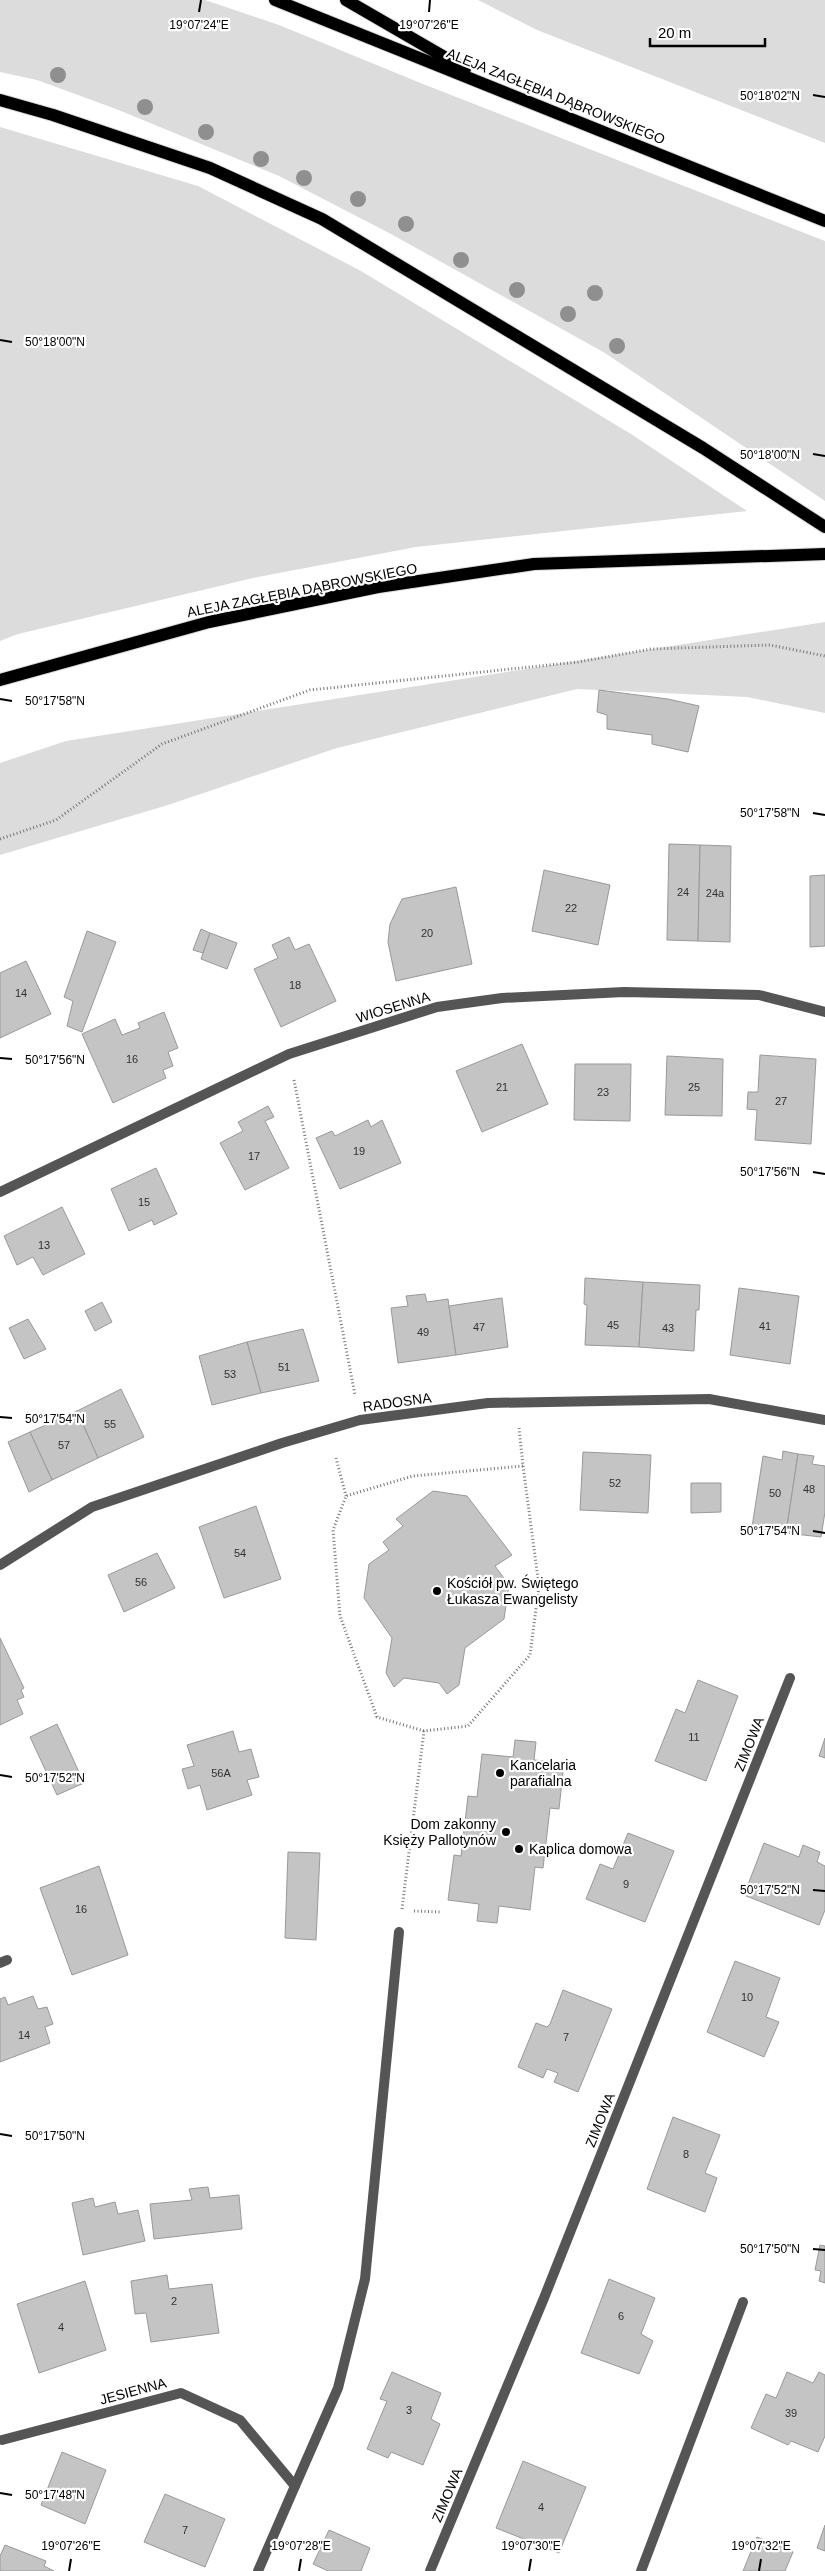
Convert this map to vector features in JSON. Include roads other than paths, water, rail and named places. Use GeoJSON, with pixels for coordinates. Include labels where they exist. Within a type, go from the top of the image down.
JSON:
{"type":"FeatureCollection","features":[{"type":"Feature","properties":{"kind":"main road","name":"ALEJA ZAGŁĘBIA DĄBROWSKIEGO"},"geometry":{"type":"LineString","coordinates":[[275,0],[825,221]]}},
{"type":"Feature","properties":{"kind":"main road"},"geometry":{"type":"LineString","coordinates":[[346,0],[508,94]]}},
{"type":"Feature","properties":{"kind":"main road"},"geometry":{"type":"LineString","coordinates":[[0,100],[70,120],[210,168],[322,218],[703,448],[825,527]]}},
{"type":"Feature","properties":{"kind":"main road","name":"ALEJA ZAGŁĘBIA DĄBROWSKIEGO"},"geometry":{"type":"LineString","coordinates":[[0,680],[209,622],[378,587],[534,564],[825,554]]}},
{"type":"Feature","properties":{"kind":"street","name":"WIOSENNA"},"geometry":{"type":"LineString","coordinates":[[0,1192],[289,1054],[437,1007],[502,998],[624,992],[759,995],[825,1012]]}},
{"type":"Feature","properties":{"kind":"street","name":"RADOSNA"},"geometry":{"type":"LineString","coordinates":[[0,1565],[92,1507],[282,1443],[360,1420],[488,1403],[708,1399],[825,1420]]}},
{"type":"Feature","properties":{"kind":"street","name":"ZIMOWA"},"geometry":{"type":"LineString","coordinates":[[430,2571],[544,2298],[790,1678]]}},
{"type":"Feature","properties":{"kind":"street"},"geometry":{"type":"LineString","coordinates":[[258,2571],[338,2388],[365,2280],[399,1932]]}},
{"type":"Feature","properties":{"kind":"street"},"geometry":{"type":"LineString","coordinates":[[640,2571],[743,2302]]}},
{"type":"Feature","properties":{"kind":"street","name":"JESIENNA"},"geometry":{"type":"LineString","coordinates":[[2,2440],[181,2392],[240,2420],[295,2486]]}},
{"type":"Feature","properties":{"kind":"place","name":"Kościół pw. Świętego Łukasza Ewangelisty"},"geometry":{"type":"Point","coordinates":[437,1591]}},
{"type":"Feature","properties":{"kind":"place","name":"Kancelaria parafialna"},"geometry":{"type":"Point","coordinates":[500,1773]}},
{"type":"Feature","properties":{"kind":"place","name":"Dom zakonny Księży Pallotynów"},"geometry":{"type":"Point","coordinates":[506,1832]}},
{"type":"Feature","properties":{"kind":"place","name":"Kaplica domowa"},"geometry":{"type":"Point","coordinates":[519,1849]}}]}
